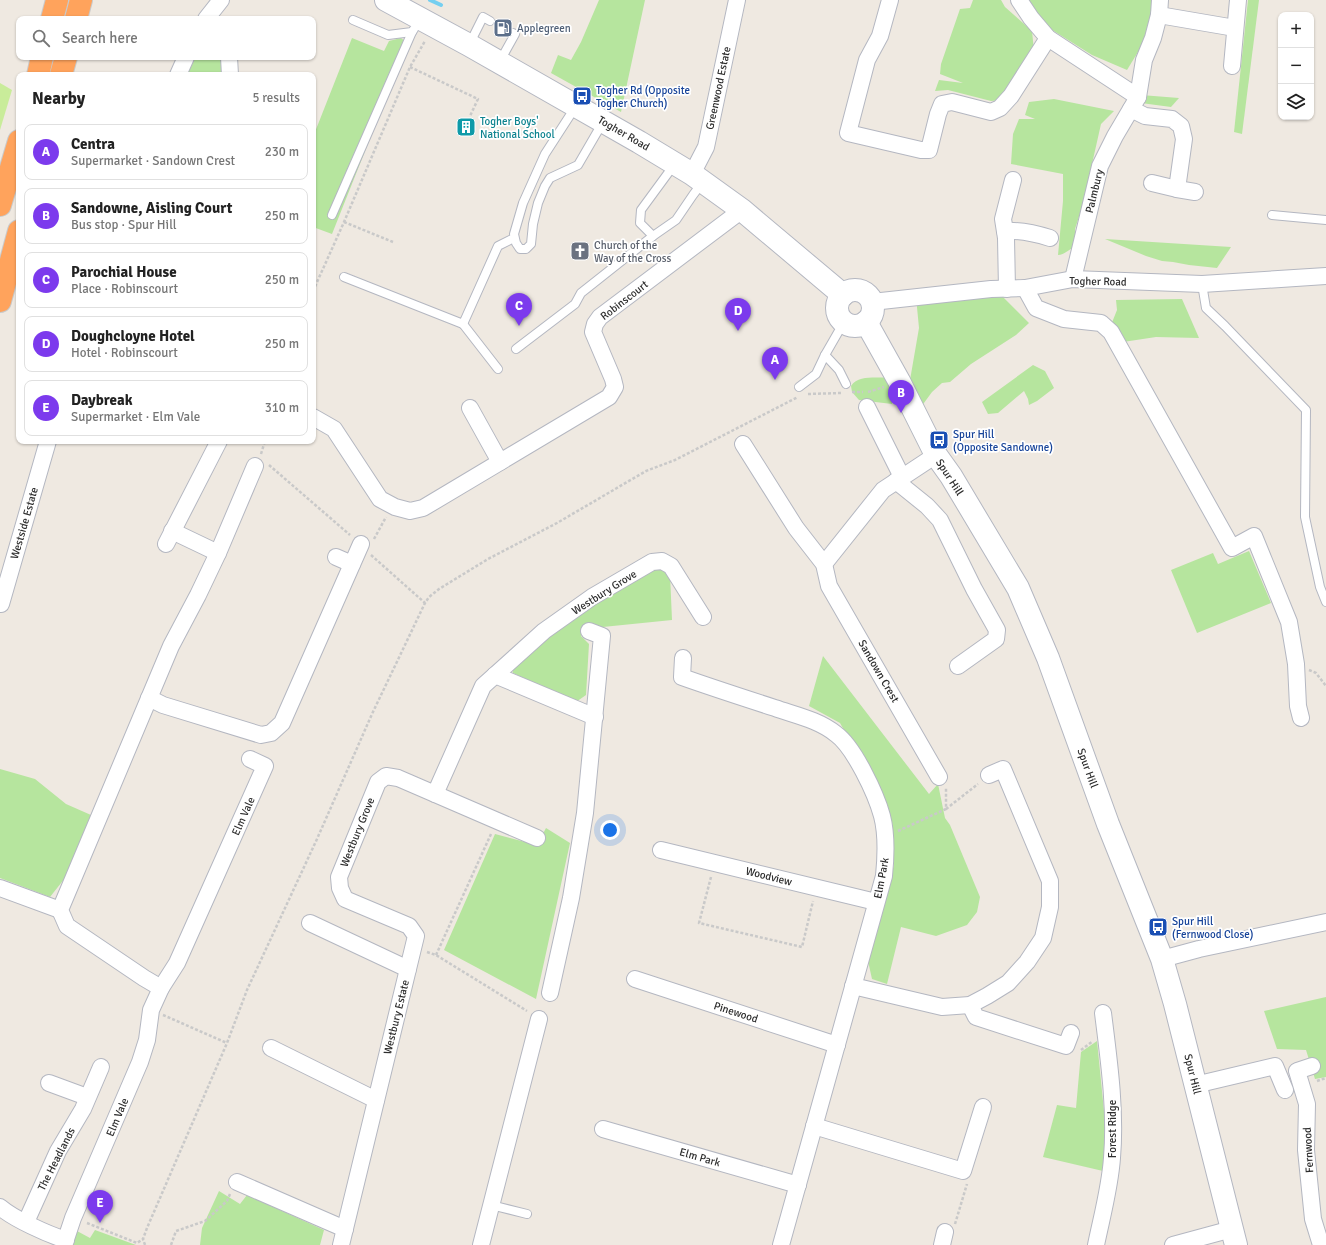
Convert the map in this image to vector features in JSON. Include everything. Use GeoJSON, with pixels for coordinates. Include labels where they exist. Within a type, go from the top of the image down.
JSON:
{"type":"FeatureCollection","features":[{"type":"Feature","properties":{"kind":"highway"},"geometry":{"type":"LineString","coordinates":[[53,16],[57,0]]}},
{"type":"Feature","properties":{"kind":"highway"},"geometry":{"type":"LineString","coordinates":[[77,16],[82,0]]}},
{"type":"Feature","properties":{"kind":"highway"},"geometry":{"type":"LineString","coordinates":[[39,72],[41,60]]}},
{"type":"Feature","properties":{"kind":"highway"},"geometry":{"type":"LineString","coordinates":[[62,72],[65,60]]}},
{"type":"Feature","properties":{"kind":"highway"},"geometry":{"type":"LineString","coordinates":[[0,205],[16,151]]}},
{"type":"Feature","properties":{"kind":"highway"},"geometry":{"type":"LineString","coordinates":[[0,301],[16,242]]}},
{"type":"Feature","properties":{"kind":"street","name":"Togher Road"},"geometry":{"type":"LineString","coordinates":[[388,0],[422,25],[469,45],[500,62],[690,173],[742,210],[843,295]]}},
{"type":"Feature","properties":{"kind":"street","name":"Greenwood Estate"},"geometry":{"type":"LineString","coordinates":[[690,173],[706,147],[737,0]]}},
{"type":"Feature","properties":{"kind":"street"},"geometry":{"type":"LineString","coordinates":[[890,0],[880,36],[867,60],[848,133],[921,150],[929,150],[942,104],[952,102],[991,112],[1000,108],[1010,96],[1048,38]]}},
{"type":"Feature","properties":{"kind":"street"},"geometry":{"type":"LineString","coordinates":[[1019,0],[1031,18],[1048,38],[1134,103],[1145,116],[1172,119],[1182,126],[1184,139],[1177,189]]}},
{"type":"Feature","properties":{"kind":"street"},"geometry":{"type":"LineString","coordinates":[[1232,66],[1238,0]]}},
{"type":"Feature","properties":{"kind":"street","name":"Palmbury"},"geometry":{"type":"LineString","coordinates":[[1073,279],[1100,166],[1134,103],[1144,60],[1153,38],[1160,8],[1236,28]]}},
{"type":"Feature","properties":{"kind":"street"},"geometry":{"type":"LineString","coordinates":[[179,72],[185,60]]}},
{"type":"Feature","properties":{"kind":"street"},"geometry":{"type":"LineString","coordinates":[[229,60],[230,72]]}},
{"type":"Feature","properties":{"kind":"street"},"geometry":{"type":"LineString","coordinates":[[1007,288],[1005,231],[1003,219],[1013,180]]}},
{"type":"Feature","properties":{"kind":"street"},"geometry":{"type":"LineString","coordinates":[[1152,183],[1195,192]]}},
{"type":"Feature","properties":{"kind":"street","name":"Robinscourt"},"geometry":{"type":"LineString","coordinates":[[316,419],[334,429],[380,498],[392,505],[410,511],[423,508],[609,396],[615,387],[613,379],[593,332],[595,324],[600,317],[742,210]]}},
{"type":"Feature","properties":{"kind":"street"},"geometry":{"type":"LineString","coordinates":[[1005,231],[1016,230],[1029,232],[1050,238]]}},
{"type":"Feature","properties":{"kind":"street","name":"Togher Road"},"geometry":{"type":"LineString","coordinates":[[844,322],[855,326],[869,312],[1007,288],[1025,288],[1073,279],[1202,284],[1326,276]]}},
{"type":"Feature","properties":{"kind":"street"},"geometry":{"type":"LineString","coordinates":[[1025,288],[1036,308],[1064,319],[1101,323],[1111,332],[1232,548],[1254,536],[1289,622],[1296,664],[1298,706],[1301,718]]}},
{"type":"Feature","properties":{"kind":"street"},"geometry":{"type":"LineString","coordinates":[[844,322],[838,312],[839,300],[848,292],[859,291],[865,293],[869,297],[869,312]]}},
{"type":"Feature","properties":{"kind":"street","name":"Spur Hill"},"geometry":{"type":"LineString","coordinates":[[869,312],[899,380],[936,455],[951,476],[1018,588],[1048,658],[1106,817],[1162,960],[1234,1237]]}},
{"type":"Feature","properties":{"kind":"street"},"geometry":{"type":"LineString","coordinates":[[867,407],[899,479],[940,520],[974,589],[997,630],[996,639],[958,666]]}},
{"type":"Feature","properties":{"kind":"street"},"geometry":{"type":"LineString","coordinates":[[470,408],[500,462]]}},
{"type":"Feature","properties":{"kind":"street","name":"Westside Estate"},"geometry":{"type":"LineString","coordinates":[[1,604],[47,444]]}},
{"type":"Feature","properties":{"kind":"street"},"geometry":{"type":"LineString","coordinates":[[216,444],[169,537],[218,553]]}},
{"type":"Feature","properties":{"kind":"street","name":"Sandown Crest"},"geometry":{"type":"LineString","coordinates":[[743,444],[796,528],[824,564],[829,586],[939,777]]}},
{"type":"Feature","properties":{"kind":"street"},"geometry":{"type":"LineString","coordinates":[[824,564],[884,490],[936,455]]}},
{"type":"Feature","properties":{"kind":"street"},"geometry":{"type":"LineString","coordinates":[[60,910],[171,646],[198,595],[260,462]]}},
{"type":"Feature","properties":{"kind":"street"},"geometry":{"type":"LineString","coordinates":[[149,698],[162,705],[261,735],[271,733],[282,723],[352,564],[364,548]]}},
{"type":"Feature","properties":{"kind":"street"},"geometry":{"type":"LineString","coordinates":[[336,557],[352,564]]}},
{"type":"Feature","properties":{"kind":"street","name":"Westbury Grove"},"geometry":{"type":"LineString","coordinates":[[435,794],[483,686],[544,630],[592,597],[652,562],[662,561],[671,566],[703,617]]}},
{"type":"Feature","properties":{"kind":"street"},"geometry":{"type":"LineString","coordinates":[[550,993],[571,898],[583,828],[595,717],[602,636],[589,631]]}},
{"type":"Feature","properties":{"kind":"street","name":"Elm Park"},"geometry":{"type":"LineString","coordinates":[[683,658],[682,677],[813,721],[836,734],[849,747],[872,790],[882,816],[886,852],[884,876],[781,1245]]}},
{"type":"Feature","properties":{"kind":"street"},"geometry":{"type":"LineString","coordinates":[[496,675],[595,717]]}},
{"type":"Feature","properties":{"kind":"street","name":"Elm Vale"},"geometry":{"type":"LineString","coordinates":[[65,1243],[73,1218],[140,1062],[147,1040],[151,1010],[161,988],[178,963],[265,766],[250,759]]}},
{"type":"Feature","properties":{"kind":"street"},"geometry":{"type":"LineString","coordinates":[[853,986],[942,1007],[970,1005],[1008,983],[1027,962],[1043,938],[1050,907],[1050,881],[1003,769],[989,775]]}},
{"type":"Feature","properties":{"kind":"street","name":"Westbury Grove"},"geometry":{"type":"LineString","coordinates":[[408,969],[416,936],[409,926],[345,899],[340,888],[339,876],[378,782],[386,776],[398,778],[537,838]]}},
{"type":"Feature","properties":{"kind":"street","name":"Woodview"},"geometry":{"type":"LineString","coordinates":[[661,850],[876,902]]}},
{"type":"Feature","properties":{"kind":"street"},"geometry":{"type":"LineString","coordinates":[[0,888],[60,910],[67,926],[161,988]]}},
{"type":"Feature","properties":{"kind":"street"},"geometry":{"type":"LineString","coordinates":[[1162,960],[1199,949],[1326,922]]}},
{"type":"Feature","properties":{"kind":"street","name":"Westbury Estate"},"geometry":{"type":"LineString","coordinates":[[310,923],[408,969],[340,1245]]}},
{"type":"Feature","properties":{"kind":"street","name":"Pinewood"},"geometry":{"type":"LineString","coordinates":[[635,979],[837,1045]]}},
{"type":"Feature","properties":{"kind":"street"},"geometry":{"type":"LineString","coordinates":[[970,1005],[976,1017],[1066,1046],[1071,1033]]}},
{"type":"Feature","properties":{"kind":"street","name":"Forest Ridge"},"geometry":{"type":"LineString","coordinates":[[1096,1245],[1110,1175],[1113,1135],[1110,1070],[1103,1013]]}},
{"type":"Feature","properties":{"kind":"street"},"geometry":{"type":"LineString","coordinates":[[481,1245],[539,1019]]}},
{"type":"Feature","properties":{"kind":"street"},"geometry":{"type":"LineString","coordinates":[[271,1048],[376,1100]]}},
{"type":"Feature","properties":{"kind":"street"},"geometry":{"type":"LineString","coordinates":[[1195,1084],[1275,1066],[1285,1090]]}},
{"type":"Feature","properties":{"kind":"street","name":"Fernwood"},"geometry":{"type":"LineString","coordinates":[[1312,1066],[1297,1071],[1307,1104],[1306,1150],[1313,1219],[1321,1245]]}},
{"type":"Feature","properties":{"kind":"street","name":"The Headlands"},"geometry":{"type":"LineString","coordinates":[[26,1222],[58,1151],[88,1097],[101,1067]]}},
{"type":"Feature","properties":{"kind":"street"},"geometry":{"type":"LineString","coordinates":[[48,1083],[88,1097]]}},
{"type":"Feature","properties":{"kind":"street"},"geometry":{"type":"LineString","coordinates":[[814,1126],[963,1170],[983,1107]]}},
{"type":"Feature","properties":{"kind":"street","name":"Elm Park"},"geometry":{"type":"LineString","coordinates":[[603,1129],[798,1185]]}},
{"type":"Feature","properties":{"kind":"street"},"geometry":{"type":"LineString","coordinates":[[237,1182],[345,1229]]}},
{"type":"Feature","properties":{"kind":"street"},"geometry":{"type":"LineString","coordinates":[[1,1210],[65,1243]]}},
{"type":"Feature","properties":{"kind":"street"},"geometry":{"type":"LineString","coordinates":[[1173,1245],[1234,1237]]}},
{"type":"Feature","properties":{"kind":"lane"},"geometry":{"type":"LineString","coordinates":[[469,45],[483,17],[490,21]]}},
{"type":"Feature","properties":{"kind":"lane"},"geometry":{"type":"LineString","coordinates":[[352,20],[388,35],[422,25]]}},
{"type":"Feature","properties":{"kind":"lane"},"geometry":{"type":"LineString","coordinates":[[332,215],[422,25]]}},
{"type":"Feature","properties":{"kind":"lane"},"geometry":{"type":"LineString","coordinates":[[500,62],[514,34],[513,33]]}},
{"type":"Feature","properties":{"kind":"lane"},"geometry":{"type":"LineString","coordinates":[[577,106],[542,161],[523,203],[514,234],[514,238],[520,249],[526,249],[531,244],[533,224],[538,203],[550,178],[578,164],[603,121]]}},
{"type":"Feature","properties":{"kind":"lane"},"geometry":{"type":"LineString","coordinates":[[516,349],[575,304],[582,293],[653,236],[676,220],[693,194],[690,173],[641,210],[640,223],[653,236]]}},
{"type":"Feature","properties":{"kind":"lane"},"geometry":{"type":"LineString","coordinates":[[1272,215],[1326,220]]}},
{"type":"Feature","properties":{"kind":"lane"},"geometry":{"type":"LineString","coordinates":[[463,324],[498,246],[514,238]]}},
{"type":"Feature","properties":{"kind":"lane"},"geometry":{"type":"LineString","coordinates":[[344,277],[463,324],[498,369]]}},
{"type":"Feature","properties":{"kind":"lane"},"geometry":{"type":"LineString","coordinates":[[1202,284],[1206,308],[1306,410],[1305,517],[1320,587],[1326,602]]}},
{"type":"Feature","properties":{"kind":"lane"},"geometry":{"type":"LineString","coordinates":[[799,386],[816,374],[844,322]]}},
{"type":"Feature","properties":{"kind":"lane"},"geometry":{"type":"LineString","coordinates":[[825,355],[839,370],[846,384]]}},
{"type":"Feature","properties":{"kind":"lane"},"geometry":{"type":"LineString","coordinates":[[491,1205],[527,1214]]}},
{"type":"Feature","properties":{"kind":"path"},"geometry":{"type":"LineString","coordinates":[[316,283],[344,222],[410,67],[422,25]]}},
{"type":"Feature","properties":{"kind":"path"},"geometry":{"type":"LineString","coordinates":[[410,67],[478,99],[470,116]]}},
{"type":"Feature","properties":{"kind":"path"},"geometry":{"type":"LineString","coordinates":[[344,222],[393,242]]}},
{"type":"Feature","properties":{"kind":"path"},"geometry":{"type":"LineString","coordinates":[[73,1218],[137,1243],[143,1239],[227,1043],[247,990],[372,714],[429,597],[439,589],[488,559],[557,523],[646,471],[675,460],[804,394],[867,392],[887,386],[899,380]]}},
{"type":"Feature","properties":{"kind":"path"},"geometry":{"type":"LineString","coordinates":[[264,444],[260,462],[364,548],[425,603]]}},
{"type":"Feature","properties":{"kind":"path"},"geometry":{"type":"LineString","coordinates":[[364,548],[392,505]]}},
{"type":"Feature","properties":{"kind":"path"},"geometry":{"type":"LineString","coordinates":[[884,838],[946,809],[989,775]]}},
{"type":"Feature","properties":{"kind":"path"},"geometry":{"type":"LineString","coordinates":[[939,777],[946,780],[946,809]]}},
{"type":"Feature","properties":{"kind":"path"},"geometry":{"type":"LineString","coordinates":[[436,955],[497,821]]}},
{"type":"Feature","properties":{"kind":"path"},"geometry":{"type":"LineString","coordinates":[[714,863],[699,923],[802,947],[816,887]]}},
{"type":"Feature","properties":{"kind":"path"},"geometry":{"type":"LineString","coordinates":[[414,948],[436,955],[539,1019]]}},
{"type":"Feature","properties":{"kind":"path"},"geometry":{"type":"LineString","coordinates":[[151,1010],[227,1043]]}},
{"type":"Feature","properties":{"kind":"path"},"geometry":{"type":"LineString","coordinates":[[943,1238],[953,1233],[967,1184],[963,1170]]}},
{"type":"Feature","properties":{"kind":"path"},"geometry":{"type":"LineString","coordinates":[[171,1245],[176,1231],[205,1221],[227,1201],[237,1182]]}},
{"type":"Feature","properties":{"kind":"path"},"geometry":{"type":"LineString","coordinates":[[143,1239],[145,1245]]}},
{"type":"Feature","properties":{"kind":"green space"},"geometry":{"type":"Polygon","coordinates":[[[599,0],[645,0],[621,112],[551,73],[558,55],[571,60],[581,42],[599,0]]]}},
{"type":"Feature","properties":{"kind":"green space"},"geometry":{"type":"Polygon","coordinates":[[[973,0],[1001,0],[1005,7],[1032,31],[1034,51],[1001,100],[991,101],[948,90],[935,91],[939,80],[963,83],[940,74],[941,64],[960,9],[970,8],[973,0]]]}},
{"type":"Feature","properties":{"kind":"green space"},"geometry":{"type":"Polygon","coordinates":[[[1026,0],[1153,0],[1149,34],[1127,70],[1092,55],[1049,28],[1026,0]]]}},
{"type":"Feature","properties":{"kind":"green space"},"geometry":{"type":"Polygon","coordinates":[[[1248,0],[1259,0],[1242,134],[1234,132],[1248,0]]]}},
{"type":"Feature","properties":{"kind":"green space"},"geometry":{"type":"Polygon","coordinates":[[[352,38],[384,51],[389,41],[401,38],[411,46],[397,71],[332,234],[316,228],[316,129],[352,38]]]}},
{"type":"Feature","properties":{"kind":"green space"},"geometry":{"type":"Polygon","coordinates":[[[194,60],[223,60],[221,72],[188,72],[194,60]]]}},
{"type":"Feature","properties":{"kind":"green space"},"geometry":{"type":"Polygon","coordinates":[[[0,83],[12,90],[0,130],[0,83]]]}},
{"type":"Feature","properties":{"kind":"green space"},"geometry":{"type":"Polygon","coordinates":[[[1141,95],[1179,98],[1171,107],[1141,103],[1141,95]]]}},
{"type":"Feature","properties":{"kind":"green space"},"geometry":{"type":"Polygon","coordinates":[[[1054,99],[1114,111],[1101,124],[1083,204],[1075,229],[1076,246],[1063,254],[1058,255],[1063,201],[1063,174],[1011,164],[1013,134],[1019,119],[1035,119],[1025,115],[1029,102],[1054,99]]]}},
{"type":"Feature","properties":{"kind":"green space"},"geometry":{"type":"Polygon","coordinates":[[[1105,239],[1231,247],[1217,268],[1162,261],[1105,239]]]}},
{"type":"Feature","properties":{"kind":"green space"},"geometry":{"type":"Polygon","coordinates":[[[990,295],[1003,297],[1029,323],[1016,335],[971,364],[950,382],[942,383],[932,392],[921,407],[910,380],[919,328],[916,297],[990,295]]]}},
{"type":"Feature","properties":{"kind":"green space"},"geometry":{"type":"Polygon","coordinates":[[[1182,299],[1199,338],[1156,337],[1123,342],[1111,325],[1117,310],[1116,300],[1182,299]]]}},
{"type":"Feature","properties":{"kind":"green space"},"geometry":{"type":"Polygon","coordinates":[[[1033,365],[1045,371],[1054,388],[1029,405],[1024,391],[998,413],[988,414],[982,402],[1033,365]]]}},
{"type":"Feature","properties":{"kind":"green space"},"geometry":{"type":"Polygon","coordinates":[[[890,377],[896,389],[892,404],[859,400],[852,392],[851,386],[854,382],[863,378],[890,377]]]}},
{"type":"Feature","properties":{"kind":"green space"},"geometry":{"type":"Polygon","coordinates":[[[1249,551],[1271,603],[1197,633],[1171,570],[1213,553],[1218,564],[1249,551]]]}},
{"type":"Feature","properties":{"kind":"green space"},"geometry":{"type":"Polygon","coordinates":[[[654,566],[670,574],[672,620],[583,629],[581,636],[589,644],[586,695],[576,702],[513,673],[512,666],[546,632],[654,566]]]}},
{"type":"Feature","properties":{"kind":"green space"},"geometry":{"type":"Polygon","coordinates":[[[823,656],[929,794],[938,784],[945,818],[950,825],[980,897],[977,912],[967,925],[936,936],[901,927],[887,984],[872,979],[868,961],[894,865],[892,821],[873,781],[840,723],[809,706],[823,656]]]}},
{"type":"Feature","properties":{"kind":"green space"},"geometry":{"type":"Polygon","coordinates":[[[0,769],[35,779],[66,804],[91,815],[65,878],[50,897],[0,878],[0,769]]]}},
{"type":"Feature","properties":{"kind":"green space"},"geometry":{"type":"Polygon","coordinates":[[[546,828],[570,843],[536,999],[444,950],[495,834],[537,845],[546,828]]]}},
{"type":"Feature","properties":{"kind":"green space"},"geometry":{"type":"Polygon","coordinates":[[[1326,997],[1326,1077],[1315,1079],[1306,1050],[1277,1049],[1264,1011],[1326,997]]]}},
{"type":"Feature","properties":{"kind":"green space"},"geometry":{"type":"Polygon","coordinates":[[[1097,1041],[1106,1131],[1103,1171],[1043,1157],[1057,1105],[1076,1108],[1081,1052],[1097,1041]]]}},
{"type":"Feature","properties":{"kind":"green space"},"geometry":{"type":"Polygon","coordinates":[[[219,1191],[240,1204],[247,1195],[324,1230],[320,1245],[200,1245],[202,1228],[219,1191]]]}},
{"type":"Feature","properties":{"kind":"green space"},"geometry":{"type":"Polygon","coordinates":[[[95,1230],[136,1245],[73,1245],[77,1231],[90,1238],[95,1230]]]}},
{"type":"Feature","properties":{"kind":"waterway"},"geometry":{"type":"LineString","coordinates":[[430,0],[441,5]]}},
{"type":"Feature","properties":{"kind":"place","name":"Applegreen"},"geometry":{"type":"Point","coordinates":[503,28]}},
{"type":"Feature","properties":{"kind":"place","name":"Togher Rd (Opposite Togher Church)"},"geometry":{"type":"Point","coordinates":[582,96]}},
{"type":"Feature","properties":{"kind":"place","name":"Togher Boys' National School"},"geometry":{"type":"Point","coordinates":[466,127]}},
{"type":"Feature","properties":{"kind":"place","name":"Church of the Way of the Cross"},"geometry":{"type":"Point","coordinates":[580,251]}},
{"type":"Feature","properties":{"kind":"place","name":"Parochial House"},"geometry":{"type":"Point","coordinates":[519,326]}},
{"type":"Feature","properties":{"kind":"place","name":"Doughcloyne Hotel"},"geometry":{"type":"Point","coordinates":[738,331]}},
{"type":"Feature","properties":{"kind":"place","name":"Centra"},"geometry":{"type":"Point","coordinates":[775,380]}},
{"type":"Feature","properties":{"kind":"place","name":"Sandowne, Aisling Court"},"geometry":{"type":"Point","coordinates":[901,413]}},
{"type":"Feature","properties":{"kind":"place","name":"Spur Hill (Opposite Sandowne)"},"geometry":{"type":"Point","coordinates":[939,440]}},
{"type":"Feature","properties":{"kind":"place","name":"Spur Hill (Fernwood Close)"},"geometry":{"type":"Point","coordinates":[1158,927]}},
{"type":"Feature","properties":{"kind":"place","name":"Daybreak"},"geometry":{"type":"Point","coordinates":[100,1223]}}]}
